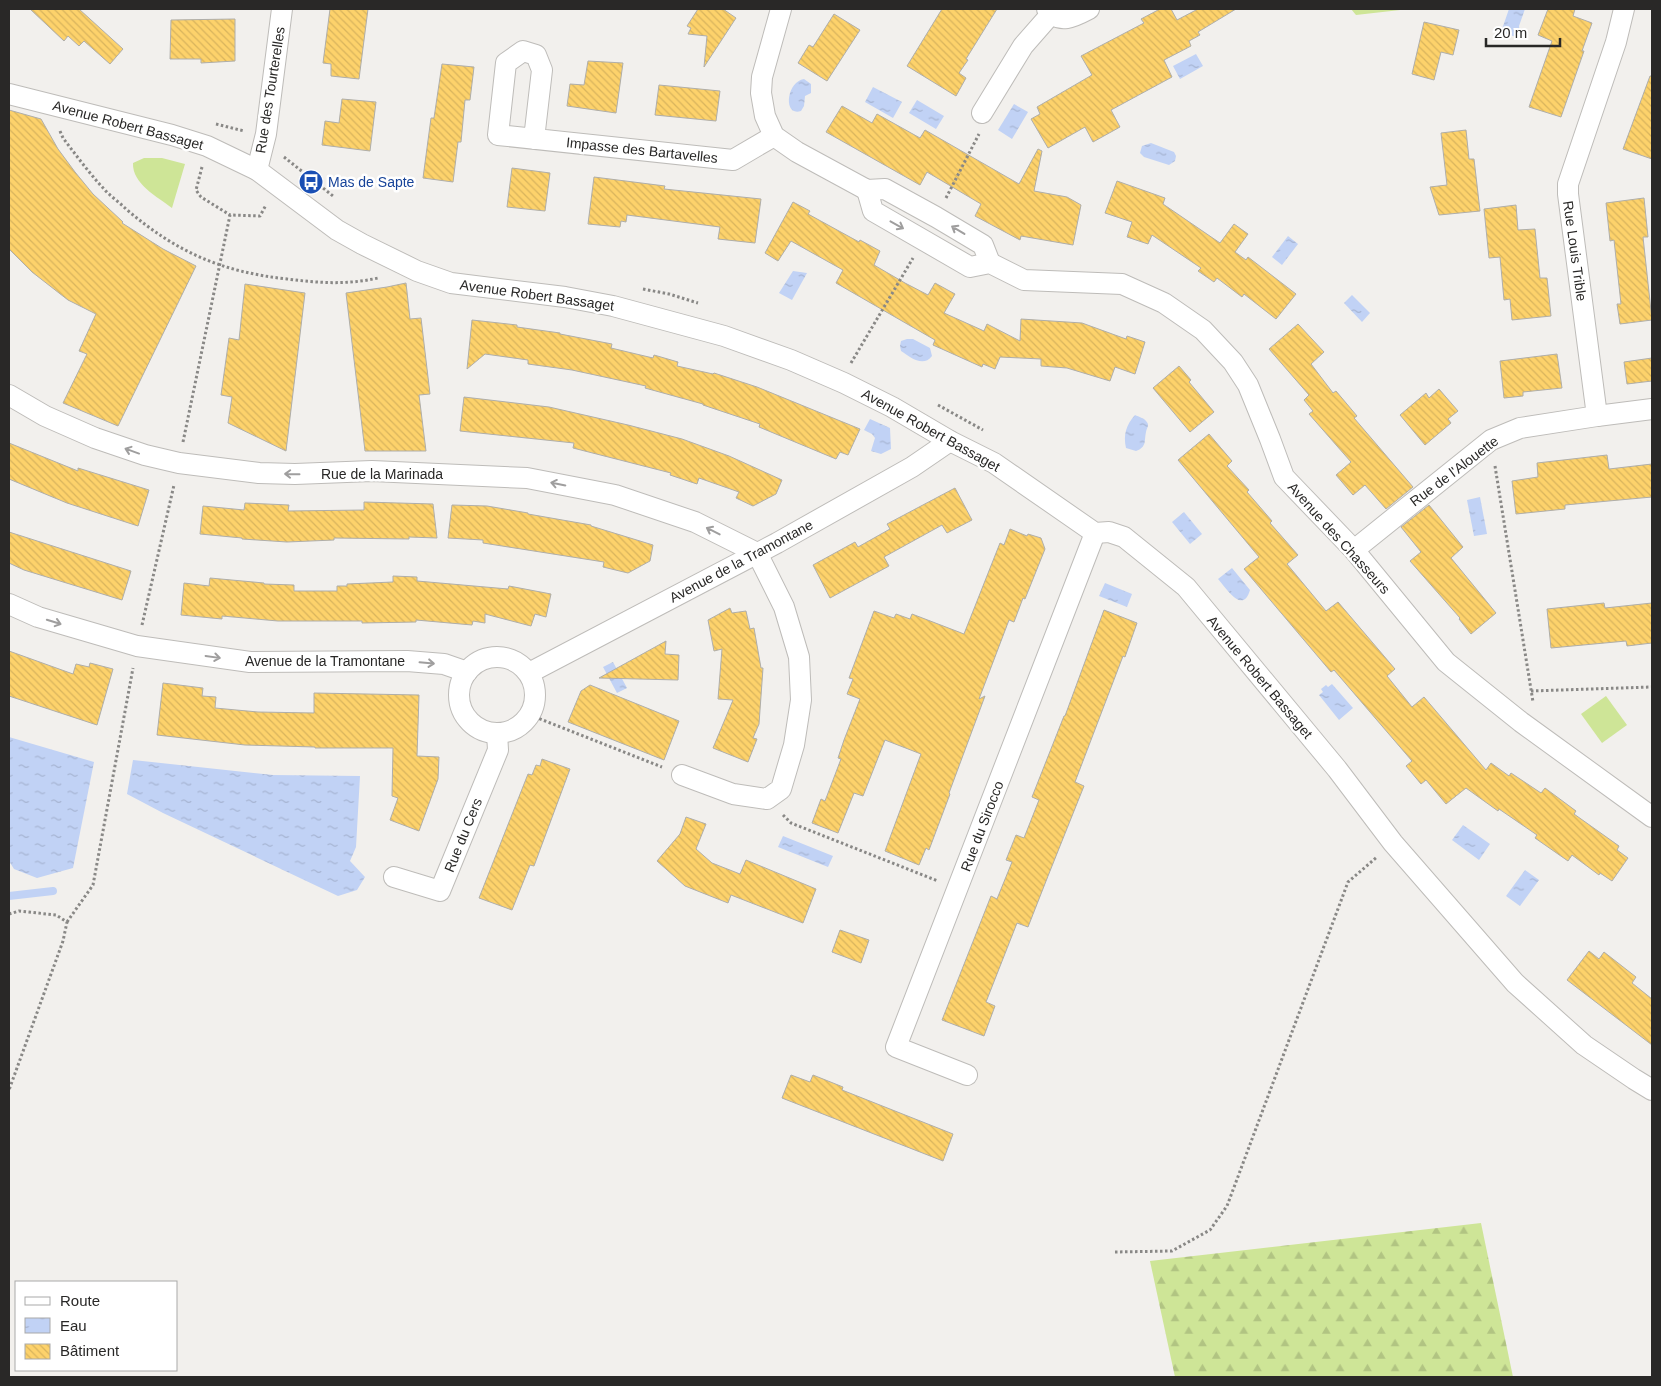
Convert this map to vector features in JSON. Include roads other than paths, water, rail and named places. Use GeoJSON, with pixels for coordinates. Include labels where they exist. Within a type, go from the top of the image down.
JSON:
{"type":"FeatureCollection","features":[{"type":"Feature","properties":{"kind":"street","name":"Rue des Tourterelles"},"geometry":{"type":"LineString","coordinates":[[257,170],[266,134],[282,9]]}},
{"type":"Feature","properties":{"kind":"street"},"geometry":{"type":"LineString","coordinates":[[774,136],[765,116],[761,92],[762,77],[781,9]]}},
{"type":"Feature","properties":{"kind":"street"},"geometry":{"type":"LineString","coordinates":[[982,113],[1023,46],[1049,12],[1062,20],[1076,16],[1089,9]]}},
{"type":"Feature","properties":{"kind":"street","name":"Rue Louis Trible"},"geometry":{"type":"LineString","coordinates":[[1597,416],[1568,184],[1616,42],[1624,9]]}},
{"type":"Feature","properties":{"kind":"street","name":"Avenue Robert Bassaget"},"geometry":{"type":"LineString","coordinates":[[9,94],[207,146],[257,170],[338,230],[362,244],[408,267],[452,282],[565,297],[613,306],[724,336],[791,360],[844,383],[892,407],[950,441],[994,463],[1095,533],[1109,532],[1124,537],[1186,587],[1338,769],[1393,843],[1515,983],[1584,1045],[1652,1090]]}},
{"type":"Feature","properties":{"kind":"street","name":"Impasse des Bartavelles"},"geometry":{"type":"LineString","coordinates":[[534,139],[734,160],[774,136]]}},
{"type":"Feature","properties":{"kind":"street","name":"Avenue des Chasseurs"},"geometry":{"type":"LineString","coordinates":[[774,136],[797,152],[867,190],[885,189],[975,240],[983,245],[990,263],[1024,280],[1122,284],[1164,303],[1203,330],[1233,362],[1248,385],[1284,477],[1354,550],[1446,662],[1538,735],[1652,817]]}},
{"type":"Feature","properties":{"kind":"street","name":"Rue de la Marinada"},"geometry":{"type":"LineString","coordinates":[[9,395],[45,416],[95,438],[144,455],[179,463],[259,473],[295,474],[382,471],[527,478],[615,495],[695,522],[757,553]]}},
{"type":"Feature","properties":{"kind":"street"},"geometry":{"type":"LineString","coordinates":[[1597,416],[1652,409]]}},
{"type":"Feature","properties":{"kind":"street","name":"Rue de l'Alouette"},"geometry":{"type":"LineString","coordinates":[[1354,550],[1491,440],[1520,428],[1597,416]]}},
{"type":"Feature","properties":{"kind":"street","name":"Avenue de la Tramontane"},"geometry":{"type":"LineString","coordinates":[[528,673],[757,553],[912,466],[950,441]]}},
{"type":"Feature","properties":{"kind":"street","name":"Rue du Sirocco"},"geometry":{"type":"LineString","coordinates":[[968,1075],[896,1047],[1095,533]]}},
{"type":"Feature","properties":{"kind":"street"},"geometry":{"type":"LineString","coordinates":[[682,774],[733,794],[767,799],[781,789],[794,744],[801,700],[799,657],[784,607],[757,553]]}},
{"type":"Feature","properties":{"kind":"street","name":"Avenue de la Tramontane"},"geometry":{"type":"LineString","coordinates":[[9,604],[38,617],[137,646],[250,662],[407,661],[444,664],[467,672]]}},
{"type":"Feature","properties":{"kind":"street"},"geometry":{"type":"LineString","coordinates":[[498,657],[515,662],[528,673],[536,694],[530,715],[521,725],[510,731],[497,733],[485,731],[475,726],[464,712],[459,694],[467,672],[476,664],[486,659],[498,657]]}},
{"type":"Feature","properties":{"kind":"street","name":"Rue du Cers"},"geometry":{"type":"LineString","coordinates":[[394,877],[440,891],[498,750],[497,733]]}},
{"type":"Feature","properties":{"kind":"water"},"geometry":{"type":"Polygon","coordinates":[[[1509,9],[1525,9],[1519,26],[1519,38],[1501,32],[1509,9]]]}},
{"type":"Feature","properties":{"kind":"water"},"geometry":{"type":"Polygon","coordinates":[[[1196,54],[1203,66],[1180,79],[1173,66],[1196,54]]]}},
{"type":"Feature","properties":{"kind":"water"},"geometry":{"type":"Polygon","coordinates":[[[804,79],[811,84],[811,93],[805,96],[804,106],[801,111],[795,111],[791,109],[789,104],[790,92],[798,81],[804,79]]]}},
{"type":"Feature","properties":{"kind":"water"},"geometry":{"type":"Polygon","coordinates":[[[873,87],[902,102],[893,118],[865,102],[873,87]]]}},
{"type":"Feature","properties":{"kind":"water"},"geometry":{"type":"Polygon","coordinates":[[[917,100],[944,116],[936,129],[909,113],[917,100]]]}},
{"type":"Feature","properties":{"kind":"water"},"geometry":{"type":"Polygon","coordinates":[[[1014,104],[1028,112],[1012,139],[998,130],[1014,104]]]}},
{"type":"Feature","properties":{"kind":"water"},"geometry":{"type":"Polygon","coordinates":[[[1151,143],[1174,152],[1176,156],[1175,161],[1169,165],[1144,157],[1140,153],[1142,146],[1151,143]]]}},
{"type":"Feature","properties":{"kind":"water"},"geometry":{"type":"Polygon","coordinates":[[[1288,236],[1298,244],[1282,265],[1272,257],[1288,236]]]}},
{"type":"Feature","properties":{"kind":"water"},"geometry":{"type":"Polygon","coordinates":[[[793,271],[807,273],[792,300],[779,293],[793,271]]]}},
{"type":"Feature","properties":{"kind":"water"},"geometry":{"type":"Polygon","coordinates":[[[1352,295],[1370,313],[1362,322],[1344,303],[1352,295]]]}},
{"type":"Feature","properties":{"kind":"water"},"geometry":{"type":"Polygon","coordinates":[[[913,339],[930,348],[932,356],[925,361],[921,361],[901,351],[901,341],[913,339]]]}},
{"type":"Feature","properties":{"kind":"water"},"geometry":{"type":"Polygon","coordinates":[[[1135,415],[1144,419],[1148,425],[1143,446],[1136,451],[1126,448],[1125,439],[1127,426],[1135,415]]]}},
{"type":"Feature","properties":{"kind":"water"},"geometry":{"type":"Polygon","coordinates":[[[870,419],[890,428],[891,449],[881,454],[871,451],[875,438],[864,430],[870,419]]]}},
{"type":"Feature","properties":{"kind":"water"},"geometry":{"type":"Polygon","coordinates":[[[1480,497],[1487,534],[1474,536],[1467,500],[1480,497]]]}},
{"type":"Feature","properties":{"kind":"water"},"geometry":{"type":"Polygon","coordinates":[[[1184,512],[1202,534],[1190,544],[1172,522],[1184,512]]]}},
{"type":"Feature","properties":{"kind":"water"},"geometry":{"type":"Polygon","coordinates":[[[1232,568],[1250,590],[1247,597],[1243,600],[1234,597],[1218,579],[1232,568]]]}},
{"type":"Feature","properties":{"kind":"water"},"geometry":{"type":"Polygon","coordinates":[[[1105,583],[1132,594],[1127,607],[1099,596],[1105,583]]]}},
{"type":"Feature","properties":{"kind":"water"},"geometry":{"type":"Polygon","coordinates":[[[613,662],[627,688],[617,693],[603,667],[613,662]]]}},
{"type":"Feature","properties":{"kind":"water"},"geometry":{"type":"Polygon","coordinates":[[[1332,684],[1353,708],[1339,720],[1319,695],[1323,692],[1321,689],[1326,685],[1328,687],[1332,684]]]}},
{"type":"Feature","properties":{"kind":"water"},"geometry":{"type":"Polygon","coordinates":[[[9,737],[94,762],[73,868],[37,878],[14,869],[9,861],[9,737]]]}},
{"type":"Feature","properties":{"kind":"water"},"geometry":{"type":"Polygon","coordinates":[[[133,760],[273,775],[360,776],[356,847],[350,861],[365,877],[357,890],[338,896],[163,813],[127,794],[133,760]]]}},
{"type":"Feature","properties":{"kind":"water"},"geometry":{"type":"Polygon","coordinates":[[[1463,825],[1490,844],[1479,860],[1452,840],[1463,825]]]}},
{"type":"Feature","properties":{"kind":"water"},"geometry":{"type":"Polygon","coordinates":[[[783,836],[833,856],[828,867],[778,847],[783,836]]]}},
{"type":"Feature","properties":{"kind":"water"},"geometry":{"type":"Polygon","coordinates":[[[1525,870],[1539,880],[1520,906],[1506,896],[1525,870]]]}},
{"type":"Feature","properties":{"kind":"waterway"},"geometry":{"type":"LineString","coordinates":[[9,896],[53,891]]}},
{"type":"Feature","properties":{"kind":"place","name":"Mas de Sapte"},"geometry":{"type":"Point","coordinates":[311,182]}}]}
